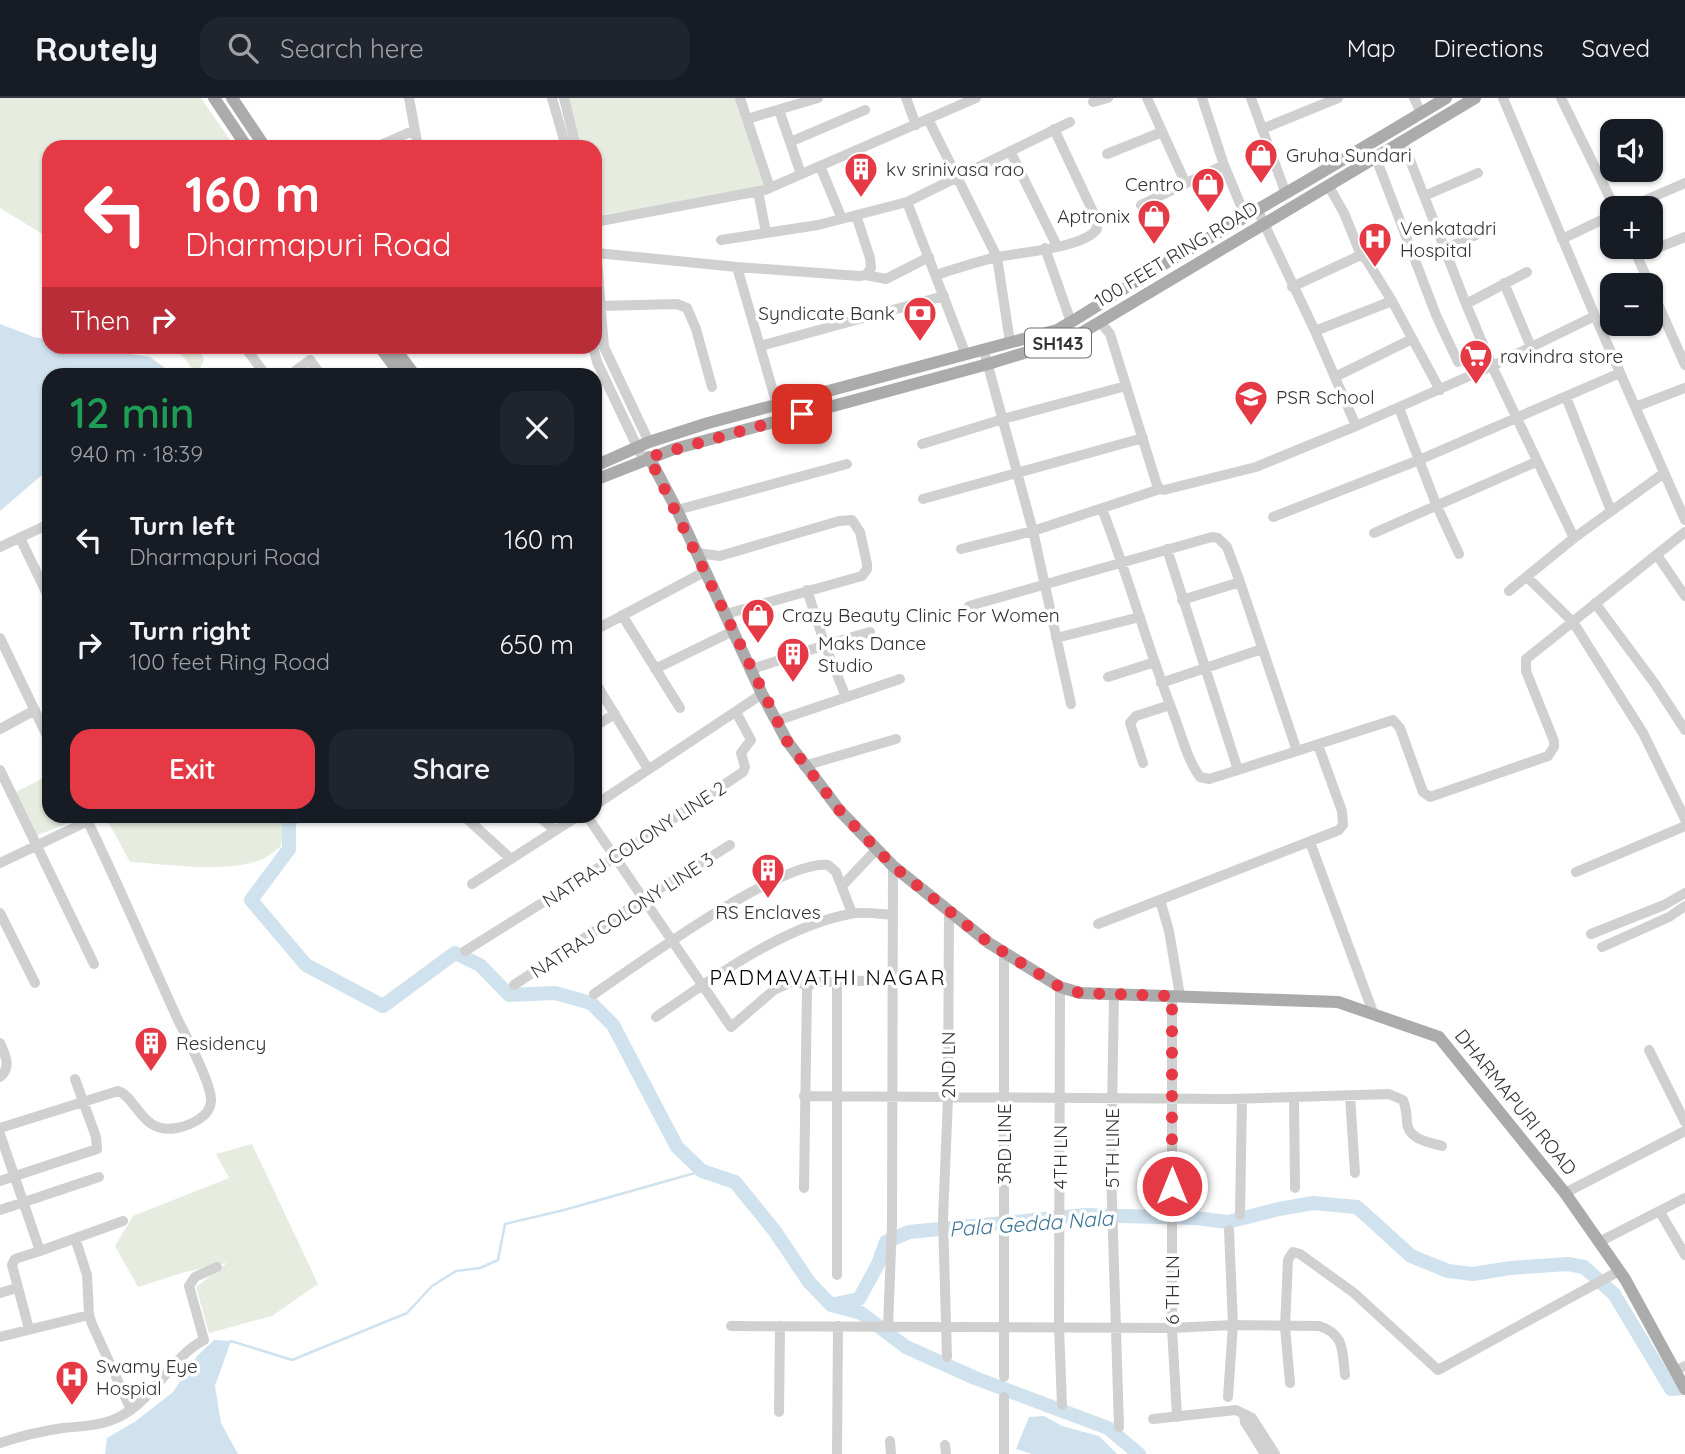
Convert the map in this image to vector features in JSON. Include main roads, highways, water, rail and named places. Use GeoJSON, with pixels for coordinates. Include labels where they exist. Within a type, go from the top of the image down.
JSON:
{"type":"FeatureCollection","features":[{"type":"Feature","properties":{"kind":"main road"},"geometry":{"type":"LineString","coordinates":[[214,98],[242,140]]}},
{"type":"Feature","properties":{"kind":"main road"},"geometry":{"type":"LineString","coordinates":[[232,98],[260,140]]}},
{"type":"Feature","properties":{"kind":"main road","name":"100 FEET RING ROAD"},"geometry":{"type":"LineString","coordinates":[[602,463],[643,444],[1057,330],[1446,98]]}},
{"type":"Feature","properties":{"kind":"main road","name":"100 FEET RING ROAD"},"geometry":{"type":"LineString","coordinates":[[602,477],[649,457],[1073,338],[1475,98]]}},
{"type":"Feature","properties":{"kind":"main road","name":"DHARMAPURI ROAD"},"geometry":{"type":"LineString","coordinates":[[643,444],[776,721],[804,766],[840,811],[893,866],[1004,953],[1060,987],[1080,993],[1338,1002],[1439,1037],[1565,1193],[1680,1369],[1685,1389]]}},
{"type":"Feature","properties":{"kind":"water"},"geometry":{"type":"Polygon","coordinates":[[[0,324],[42,339],[42,354],[130,354],[150,357],[165,368],[42,368],[42,475],[0,511],[0,324]]]}},
{"type":"Feature","properties":{"kind":"water"},"geometry":{"type":"Polygon","coordinates":[[[214,1340],[231,1341],[215,1386],[221,1423],[238,1454],[105,1454],[107,1438],[136,1421],[173,1392],[197,1356],[214,1340]]]}},
{"type":"Feature","properties":{"kind":"water"},"geometry":{"type":"Polygon","coordinates":[[[1044,1416],[1062,1426],[1099,1436],[1117,1454],[1032,1454],[1016,1449],[1029,1417],[1044,1416]]]}},
{"type":"Feature","properties":{"kind":"waterway"},"geometry":{"type":"LineString","coordinates":[[290,823],[289,849],[251,900],[306,965],[383,1006],[455,953],[480,965],[509,995],[555,993],[591,1003],[613,1025],[677,1147],[702,1171],[735,1182],[774,1230],[809,1282],[831,1305],[861,1313],[906,1347],[975,1378],[1108,1428],[1139,1454]]}},
{"type":"Feature","properties":{"kind":"waterway"},"geometry":{"type":"LineString","coordinates":[[229,1343],[231,1341],[292,1360],[407,1313],[432,1286],[456,1271],[480,1268],[498,1260],[505,1224],[702,1171]]}},
{"type":"Feature","properties":{"kind":"waterway","name":"Pala Gedda Nala"},"geometry":{"type":"LineString","coordinates":[[835,1304],[859,1299],[878,1264],[886,1242],[909,1232],[1085,1215],[1195,1218],[1228,1222],[1313,1203],[1357,1207],[1411,1256],[1448,1271],[1473,1274],[1568,1264],[1584,1267],[1614,1294],[1671,1389],[1685,1388]]}},
{"type":"Feature","properties":{"kind":"place","name":"Gruha Sundari"},"geometry":{"type":"Point","coordinates":[1261,185]}},
{"type":"Feature","properties":{"kind":"place","name":"kv srinivasa rao"},"geometry":{"type":"Point","coordinates":[861,199]}},
{"type":"Feature","properties":{"kind":"place","name":"Centro"},"geometry":{"type":"Point","coordinates":[1208,214]}},
{"type":"Feature","properties":{"kind":"place","name":"Aptronix"},"geometry":{"type":"Point","coordinates":[1154,246]}},
{"type":"Feature","properties":{"kind":"place","name":"Venkatadri Hospital"},"geometry":{"type":"Point","coordinates":[1375,269]}},
{"type":"Feature","properties":{"kind":"place","name":"Syndicate Bank"},"geometry":{"type":"Point","coordinates":[920,343]}},
{"type":"Feature","properties":{"kind":"place","name":"ravindra store"},"geometry":{"type":"Point","coordinates":[1476,386]}},
{"type":"Feature","properties":{"kind":"place","name":"PSR School"},"geometry":{"type":"Point","coordinates":[1251,427]}},
{"type":"Feature","properties":{"kind":"place","name":"Crazy Beauty Clinic For Women"},"geometry":{"type":"Point","coordinates":[758,645]}},
{"type":"Feature","properties":{"kind":"place","name":"Maks Dance Studio"},"geometry":{"type":"Point","coordinates":[793,684]}},
{"type":"Feature","properties":{"kind":"place","name":"RS Enclaves"},"geometry":{"type":"Point","coordinates":[768,900]}},
{"type":"Feature","properties":{"kind":"place","name":"Residency"},"geometry":{"type":"Point","coordinates":[151,1073]}},
{"type":"Feature","properties":{"kind":"place","name":"Swamy Eye Hospial"},"geometry":{"type":"Point","coordinates":[72,1407]}},
{"type":"Feature","properties":{"kind":"district","name":"PADMAVATHI NAGAR"},"geometry":{"type":"Point","coordinates":[828,977]}}]}
